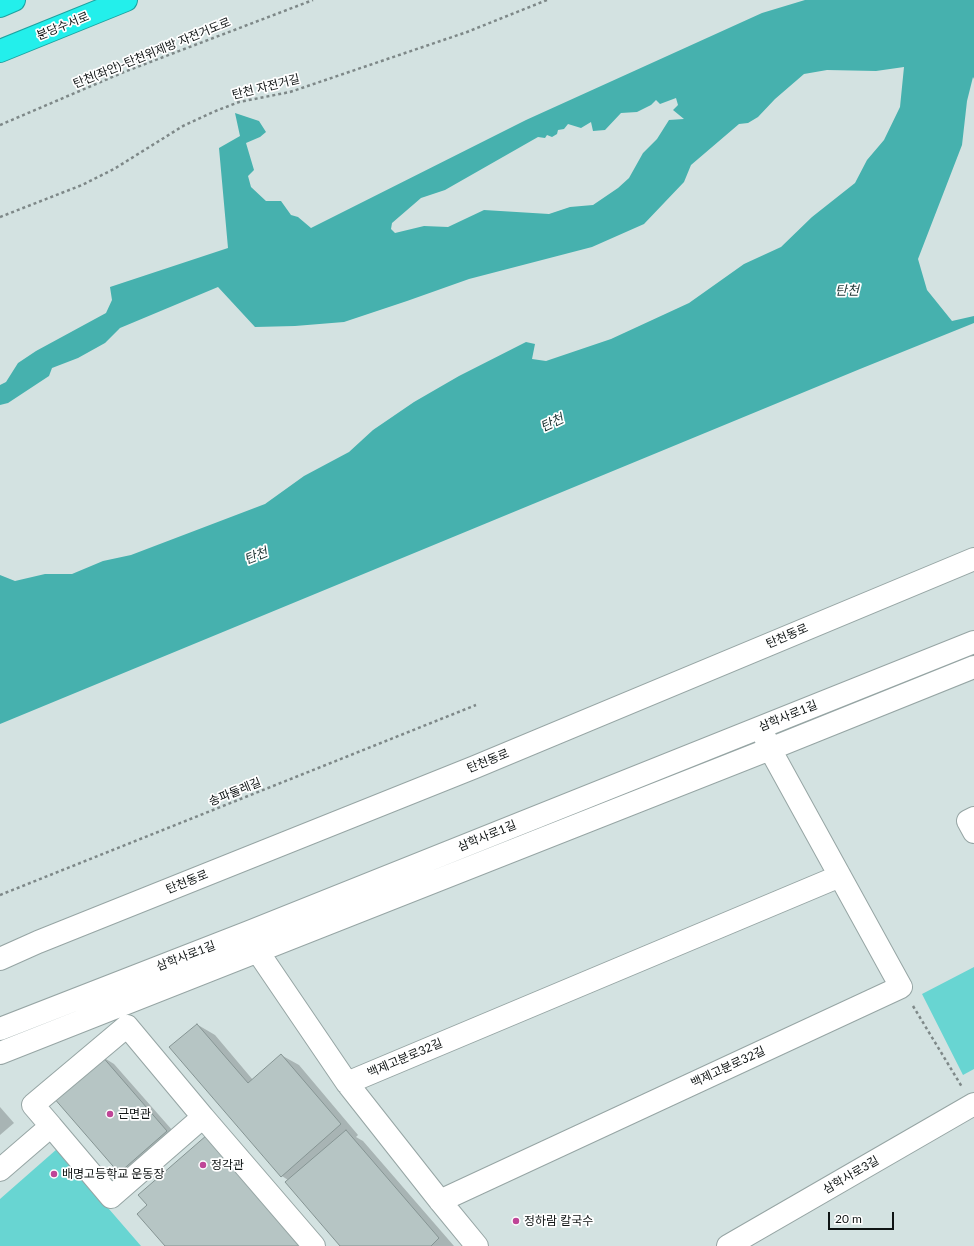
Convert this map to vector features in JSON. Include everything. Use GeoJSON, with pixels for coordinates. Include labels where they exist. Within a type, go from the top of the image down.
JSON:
{"type":"FeatureCollection","features":[{"type":"Feature","properties":{"kind":"highway"},"geometry":{"type":"LineString","coordinates":[[0,6],[14,0]]}},
{"type":"Feature","properties":{"kind":"highway","name":"분당수서로"},"geometry":{"type":"LineString","coordinates":[[0,51],[126,0]]}},
{"type":"Feature","properties":{"kind":"street","name":"탄천동로"},"geometry":{"type":"LineString","coordinates":[[0,960],[38,942],[475,767],[974,559]]}},
{"type":"Feature","properties":{"kind":"street","name":"삼학사로1길"},"geometry":{"type":"LineString","coordinates":[[0,1029],[249,932],[974,642]]}},
{"type":"Feature","properties":{"kind":"street","name":"삼학사로1길"},"geometry":{"type":"LineString","coordinates":[[0,1053],[974,667]]}},
{"type":"Feature","properties":{"kind":"street"},"geometry":{"type":"LineString","coordinates":[[760,727],[770,749],[901,986]]}},
{"type":"Feature","properties":{"kind":"street"},"geometry":{"type":"LineString","coordinates":[[974,818],[968,821],[974,832]]}},
{"type":"Feature","properties":{"kind":"street","name":"백제고분로32길"},"geometry":{"type":"LineString","coordinates":[[347,1083],[840,876]]}},
{"type":"Feature","properties":{"kind":"street"},"geometry":{"type":"LineString","coordinates":[[249,932],[258,952],[347,1083],[477,1246]]}},
{"type":"Feature","properties":{"kind":"street","name":"백제고분로32길"},"geometry":{"type":"LineString","coordinates":[[440,1201],[901,986]]}},
{"type":"Feature","properties":{"kind":"street"},"geometry":{"type":"LineString","coordinates":[[203,1117],[111,1197],[33,1105],[127,1026],[314,1246]]}},
{"type":"Feature","properties":{"kind":"street","name":"삼학사로3길"},"geometry":{"type":"LineString","coordinates":[[728,1246],[973,1106]]}},
{"type":"Feature","properties":{"kind":"street"},"geometry":{"type":"LineString","coordinates":[[0,1170],[51,1126]]}},
{"type":"Feature","properties":{"kind":"path","name":"탄천(좌안)-탄천위제방 자전거도로"},"geometry":{"type":"LineString","coordinates":[[0,125],[124,72],[313,0]]}},
{"type":"Feature","properties":{"kind":"path","name":"탄천 자전거길"},"geometry":{"type":"LineString","coordinates":[[0,217],[82,185],[114,169],[183,126],[213,112],[239,102],[290,92],[467,32],[547,0]]}},
{"type":"Feature","properties":{"kind":"path","name":"송파둘레길"},"geometry":{"type":"LineString","coordinates":[[0,895],[476,705]]}},
{"type":"Feature","properties":{"kind":"path"},"geometry":{"type":"LineString","coordinates":[[901,986],[973,1106]]}},
{"type":"Feature","properties":{"kind":"shaded area"},"geometry":{"type":"Polygon","coordinates":[[[974,967],[974,1069],[963,1075],[922,994],[974,967]]]}},
{"type":"Feature","properties":{"kind":"shaded area","name":"배명고등학교 운동장"},"geometry":{"type":"Polygon","coordinates":[[[57,1149],[141,1246],[0,1246],[0,1199],[57,1149]]]}},
{"type":"Feature","properties":{"kind":"water","name":"탄천"},"geometry":{"type":"Polygon","coordinates":[[[805,0],[974,0],[974,79],[973,77],[967,101],[962,145],[918,259],[927,290],[952,321],[974,316],[974,323],[0,724],[0,575],[15,581],[45,574],[72,574],[103,561],[131,555],[265,504],[304,476],[349,452],[373,430],[414,402],[459,376],[526,342],[535,344],[532,359],[546,361],[611,339],[689,303],[744,264],[781,247],[812,217],[855,183],[867,160],[884,140],[900,107],[904,67],[876,71],[827,70],[804,74],[775,99],[758,117],[748,123],[739,124],[691,165],[684,182],[644,224],[592,247],[469,279],[344,322],[295,326],[255,327],[218,287],[120,328],[105,343],[78,358],[52,368],[49,376],[8,403],[0,405],[0,385],[6,382],[18,363],[36,351],[106,313],[112,300],[110,287],[228,248],[219,148],[240,136],[235,113],[259,121],[266,132],[260,137],[246,143],[254,170],[248,176],[251,187],[266,201],[281,201],[291,215],[298,217],[311,228],[526,120],[762,13],[805,0]],[[676,98],[660,104],[656,100],[651,105],[637,112],[621,113],[605,130],[593,131],[591,122],[581,128],[568,124],[564,129],[558,130],[557,134],[552,137],[547,135],[545,138],[538,137],[445,190],[421,198],[392,223],[391,229],[395,233],[424,226],[448,227],[484,210],[549,214],[570,207],[593,205],[618,188],[629,178],[643,153],[657,139],[669,120],[684,119],[673,110],[678,105],[676,98]]]}},
{"type":"Feature","properties":{"kind":"building"},"geometry":{"type":"Polygon","coordinates":[[[197,1024],[248,1083],[281,1054],[341,1124],[281,1177],[169,1047],[197,1024]]]}},
{"type":"Feature","properties":{"kind":"building","name":"근면관"},"geometry":{"type":"Polygon","coordinates":[[[101,1055],[167,1131],[119,1173],[53,1097],[101,1055]]]}},
{"type":"Feature","properties":{"kind":"building"},"geometry":{"type":"Polygon","coordinates":[[[346,1130],[439,1238],[431,1246],[340,1246],[285,1182],[346,1130]]]}},
{"type":"Feature","properties":{"kind":"building","name":"정각관"},"geometry":{"type":"Polygon","coordinates":[[[207,1135],[304,1246],[165,1246],[137,1214],[147,1205],[138,1195],[207,1135]]]}},
{"type":"Feature","properties":{"kind":"place","name":"근면관"},"geometry":{"type":"Point","coordinates":[110,1114]}},
{"type":"Feature","properties":{"kind":"place","name":"정각관"},"geometry":{"type":"Point","coordinates":[203,1165]}},
{"type":"Feature","properties":{"kind":"place","name":"배명고등학교 운동장"},"geometry":{"type":"Point","coordinates":[54,1174]}},
{"type":"Feature","properties":{"kind":"place","name":"정하람 칼국수"},"geometry":{"type":"Point","coordinates":[516,1221]}}]}
